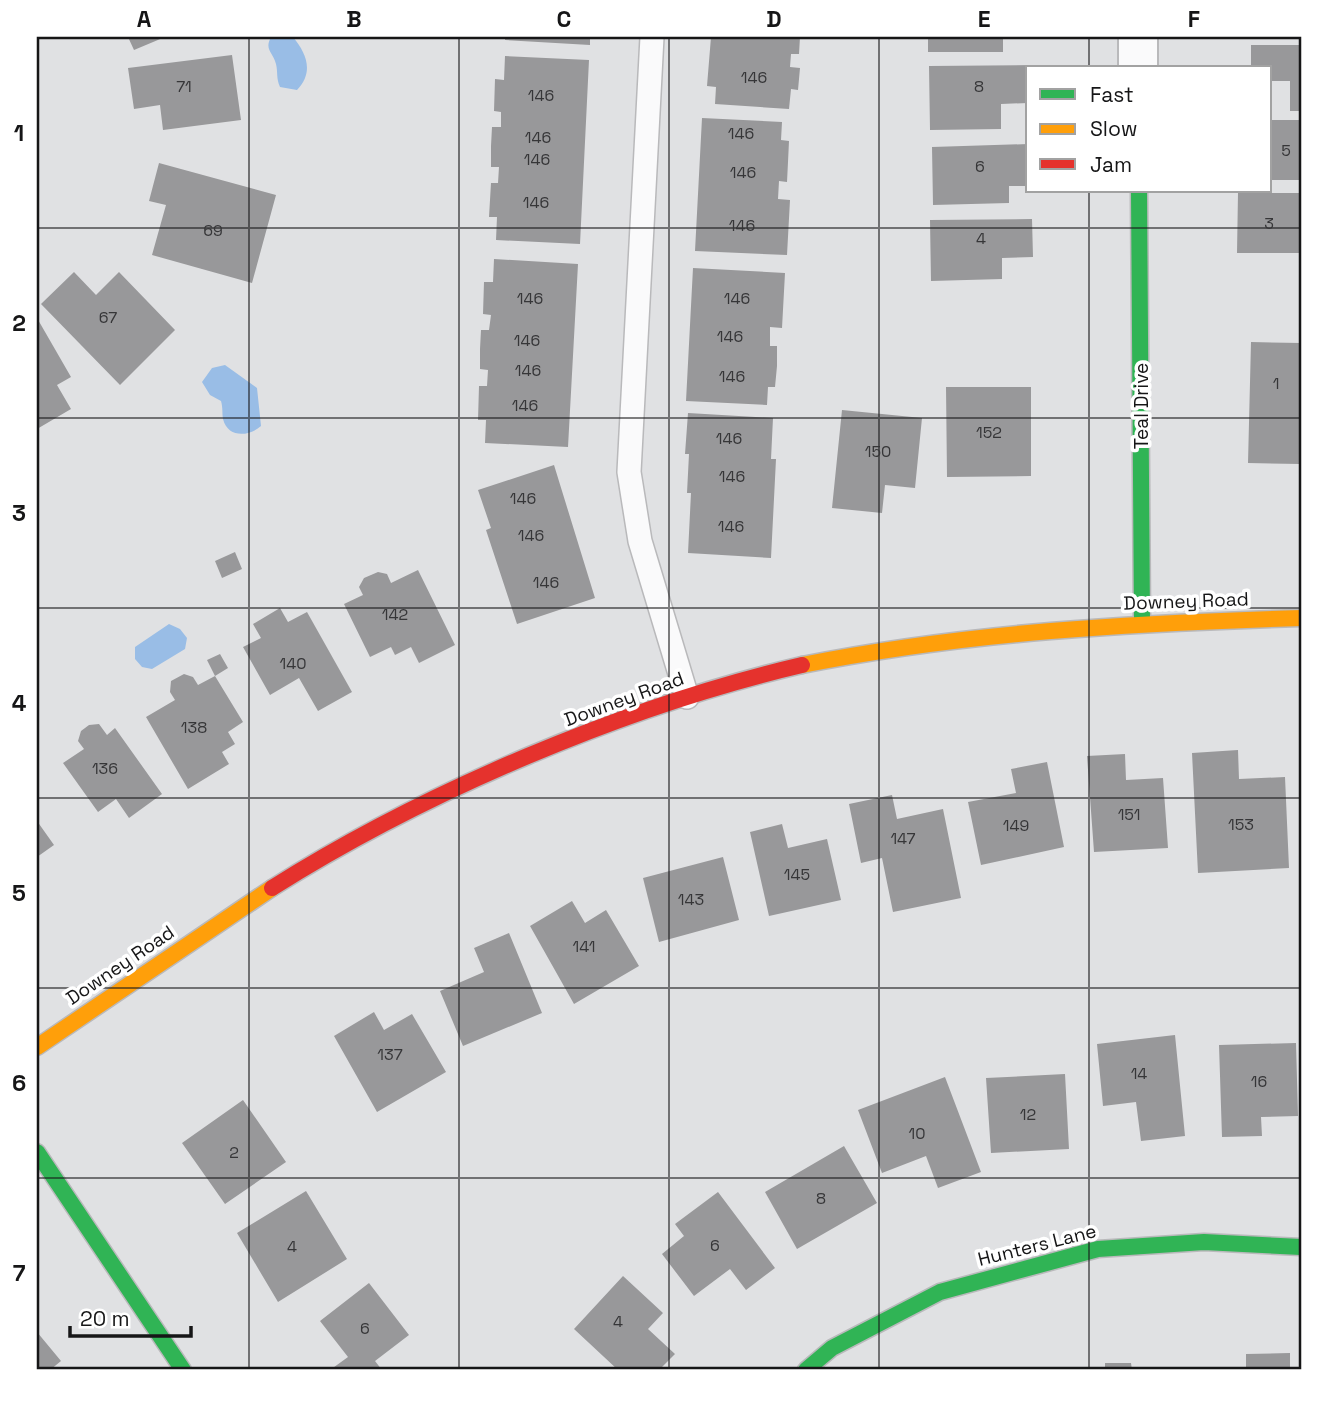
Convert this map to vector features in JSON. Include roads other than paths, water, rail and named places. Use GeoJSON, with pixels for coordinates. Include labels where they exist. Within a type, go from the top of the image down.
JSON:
{"type":"FeatureCollection","features":[{"type":"Feature","properties":{"kind":"main road","name":"Teal Drive"},"geometry":{"type":"LineString","coordinates":[[1139,192],[1142,622]]}},
{"type":"Feature","properties":{"kind":"main road","name":"Downey Road"},"geometry":{"type":"LineString","coordinates":[[37,1047],[223,921],[358,838],[493,772],[687,697],[802,666],[888,651],[1142,622],[1301,618]]}},
{"type":"Feature","properties":{"kind":"main road"},"geometry":{"type":"LineString","coordinates":[[37,1152],[183,1370]]}},
{"type":"Feature","properties":{"kind":"main road","name":"Hunters Lane"},"geometry":{"type":"LineString","coordinates":[[806,1370],[832,1348],[940,1292],[1098,1249],[1204,1242],[1301,1247]]}},
{"type":"Feature","properties":{"kind":"street"},"geometry":{"type":"LineString","coordinates":[[1138,37],[1138,66]]}},
{"type":"Feature","properties":{"kind":"lane"},"geometry":{"type":"LineString","coordinates":[[652,37],[629,472],[640,541],[687,697]]}},
{"type":"Feature","properties":{"kind":"water"},"geometry":{"type":"Polygon","coordinates":[[[271,37],[293,37],[305,56],[306,77],[297,90],[280,87],[276,64],[269,48],[271,37]]]}},
{"type":"Feature","properties":{"kind":"water"},"geometry":{"type":"Polygon","coordinates":[[[225,365],[257,388],[261,426],[251,432],[240,434],[230,430],[223,419],[221,401],[210,395],[202,382],[212,368],[225,365]]]}},
{"type":"Feature","properties":{"kind":"water"},"geometry":{"type":"Polygon","coordinates":[[[169,624],[180,629],[187,638],[185,649],[152,669],[142,667],[135,659],[135,647],[169,624]]]}}]}
